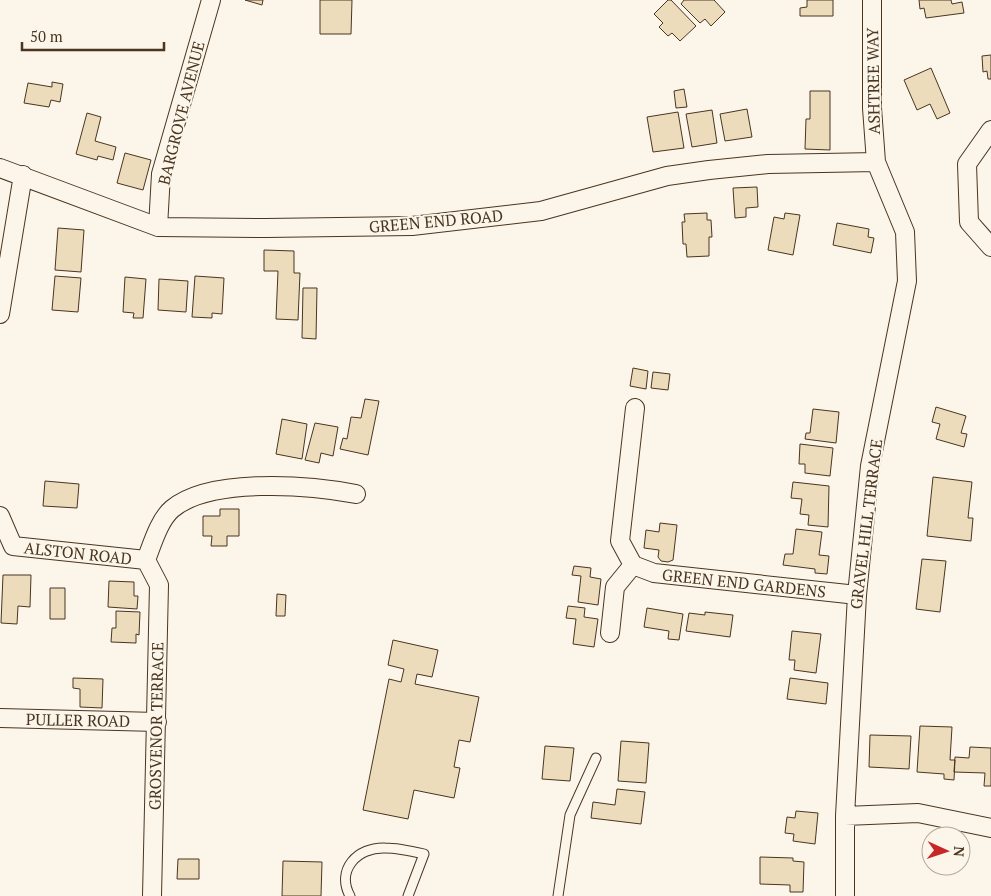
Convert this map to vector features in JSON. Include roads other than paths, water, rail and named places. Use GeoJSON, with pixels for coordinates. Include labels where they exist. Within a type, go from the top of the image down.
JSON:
{"type":"FeatureCollection","features":[{"type":"Feature","properties":{"kind":"street","name":"BARGROVE AVENUE"},"geometry":{"type":"LineString","coordinates":[[158,227],[161,174],[211,0]]}},
{"type":"Feature","properties":{"kind":"street","name":"ASHTREE WAY"},"geometry":{"type":"LineString","coordinates":[[872,0],[872,108],[876,162]]}},
{"type":"Feature","properties":{"kind":"street"},"geometry":{"type":"LineString","coordinates":[[991,130],[967,164],[969,222],[991,247]]}},
{"type":"Feature","properties":{"kind":"street","name":"GREEN END ROAD"},"geometry":{"type":"LineString","coordinates":[[0,168],[158,227],[266,228],[412,226],[541,211],[668,176],[709,170],[768,164],[876,162]]}},
{"type":"Feature","properties":{"kind":"street","name":"GRAVEL HILL TERRACE"},"geometry":{"type":"LineString","coordinates":[[845,896],[845,816],[857,595],[870,466],[907,281],[905,232],[876,162]]}},
{"type":"Feature","properties":{"kind":"street"},"geometry":{"type":"LineString","coordinates":[[0,314],[22,176]]}},
{"type":"Feature","properties":{"kind":"street"},"geometry":{"type":"LineString","coordinates":[[610,633],[615,587],[632,565],[620,541],[635,408]]}},
{"type":"Feature","properties":{"kind":"street"},"geometry":{"type":"LineString","coordinates":[[146,560],[170,510],[181,502],[201,495],[244,487],[289,486],[322,487],[356,494]]}},
{"type":"Feature","properties":{"kind":"street","name":"ALSTON ROAD"},"geometry":{"type":"LineString","coordinates":[[0,516],[13,546],[146,560]]}},
{"type":"Feature","properties":{"kind":"street","name":"GROSVENOR TERRACE"},"geometry":{"type":"LineString","coordinates":[[146,560],[159,585],[152,896]]}},
{"type":"Feature","properties":{"kind":"street","name":"GREEN END GARDENS"},"geometry":{"type":"LineString","coordinates":[[632,565],[654,573],[857,595]]}},
{"type":"Feature","properties":{"kind":"street","name":"PULLER ROAD"},"geometry":{"type":"LineString","coordinates":[[0,718],[157,722]]}},
{"type":"Feature","properties":{"kind":"street"},"geometry":{"type":"LineString","coordinates":[[845,816],[918,813],[991,828]]}},
{"type":"Feature","properties":{"kind":"lane"},"geometry":{"type":"LineString","coordinates":[[558,896],[570,815],[596,758]]}},
{"type":"Feature","properties":{"kind":"lane"},"geometry":{"type":"LineString","coordinates":[[350,896],[344,876],[350,862],[364,852],[383,848],[424,854],[408,896]]}}]}
